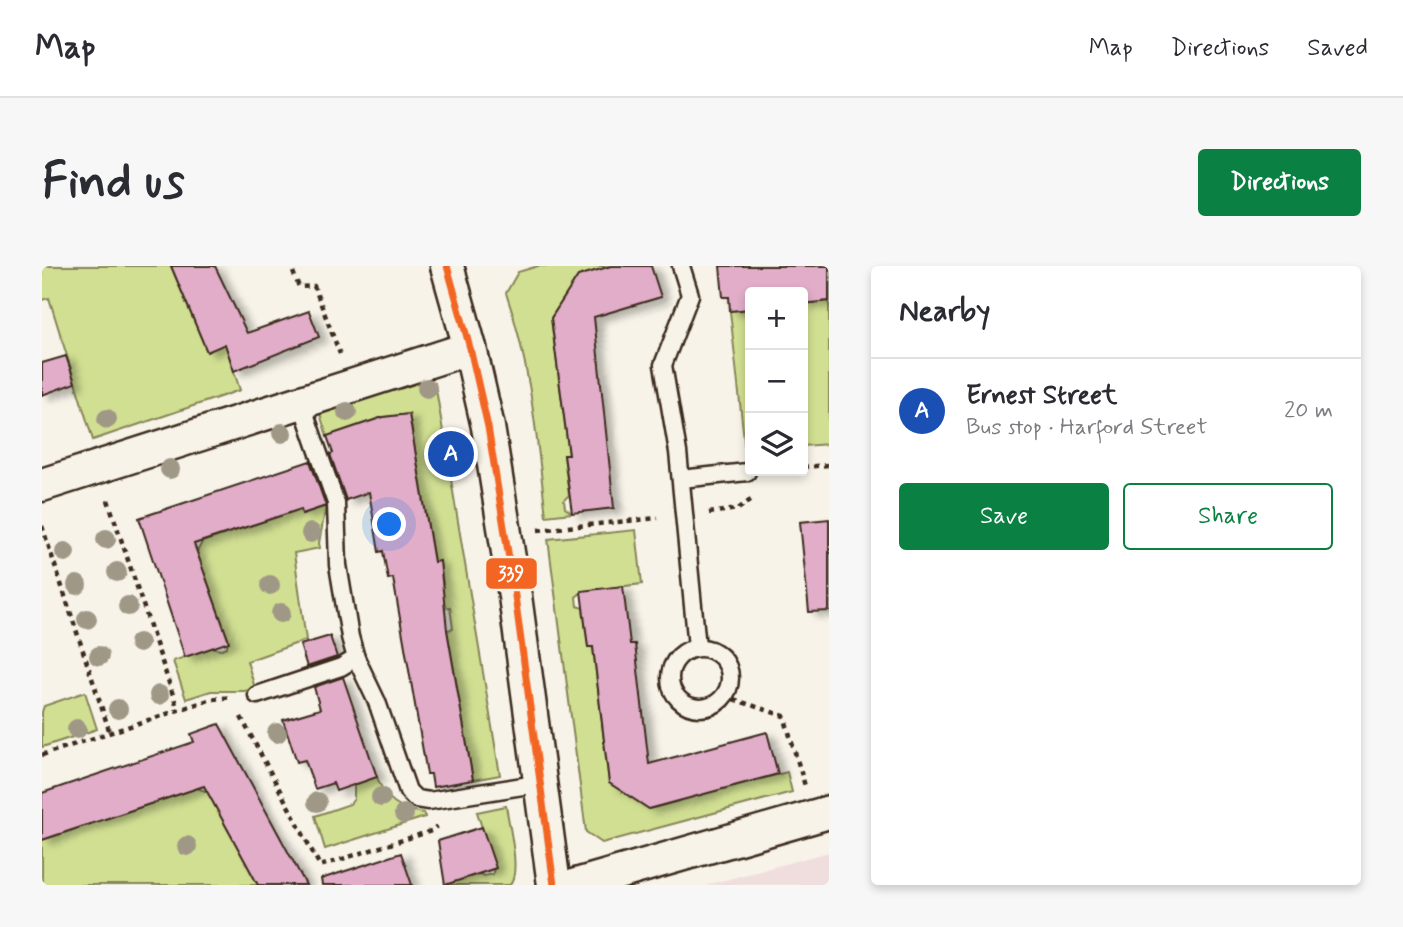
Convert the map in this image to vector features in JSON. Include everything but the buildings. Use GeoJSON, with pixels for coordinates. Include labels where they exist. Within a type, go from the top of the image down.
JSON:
{"type":"FeatureCollection","features":[{"type":"Feature","properties":{"kind":"street"},"geometry":{"type":"LineString","coordinates":[[447,266],[488,427],[542,782],[554,885]]}},
{"type":"Feature","properties":{"kind":"street"},"geometry":{"type":"LineString","coordinates":[[42,485],[470,348]]}},
{"type":"Feature","properties":{"kind":"street"},"geometry":{"type":"LineString","coordinates":[[576,885],[818,802]]}},
{"type":"Feature","properties":{"kind":"lane"},"geometry":{"type":"LineString","coordinates":[[681,266],[690,295],[663,365],[681,479],[697,647]]}},
{"type":"Feature","properties":{"kind":"lane"},"geometry":{"type":"LineString","coordinates":[[301,402],[336,503],[341,588],[356,659],[377,702],[408,791],[416,799],[429,801],[542,782]]}},
{"type":"Feature","properties":{"kind":"lane"},"geometry":{"type":"LineString","coordinates":[[681,479],[745,472]]}},
{"type":"Feature","properties":{"kind":"lane"},"geometry":{"type":"LineString","coordinates":[[697,647],[717,653],[729,668],[729,687],[724,696],[717,703],[698,708],[680,701],[673,693],[670,673],[673,664],[688,650],[697,647]]}},
{"type":"Feature","properties":{"kind":"lane"},"geometry":{"type":"LineString","coordinates":[[257,695],[341,667],[356,659]]}},
{"type":"Feature","properties":{"kind":"path"},"geometry":{"type":"LineString","coordinates":[[293,272],[299,287],[314,286],[352,385]]}},
{"type":"Feature","properties":{"kind":"path"},"geometry":{"type":"LineString","coordinates":[[808,467],[829,465]]}},
{"type":"Feature","properties":{"kind":"path"},"geometry":{"type":"LineString","coordinates":[[108,500],[178,710]]}},
{"type":"Feature","properties":{"kind":"path"},"geometry":{"type":"LineString","coordinates":[[42,526],[110,733]]}},
{"type":"Feature","properties":{"kind":"path"},"geometry":{"type":"LineString","coordinates":[[42,755],[212,699],[257,695]]}},
{"type":"Feature","properties":{"kind":"path"},"geometry":{"type":"LineString","coordinates":[[724,696],[783,716],[818,802]]}},
{"type":"Feature","properties":{"kind":"path"},"geometry":{"type":"LineString","coordinates":[[230,697],[320,866],[430,831],[446,820]]}},
{"type":"Feature","properties":{"kind":"shaded area"},"geometry":{"type":"Polygon","coordinates":[[[829,852],[829,885],[706,885],[740,876],[829,852]]]}},
{"type":"Feature","properties":{"kind":"green space"},"geometry":{"type":"Polygon","coordinates":[[[42,266],[171,266],[207,351],[225,344],[240,390],[93,440],[49,298],[42,300],[42,266]]]}},
{"type":"Feature","properties":{"kind":"green space"},"geometry":{"type":"Polygon","coordinates":[[[538,266],[611,266],[578,276],[551,318],[569,455],[564,456],[569,495],[564,500],[565,508],[572,513],[546,516],[527,375],[506,293],[518,272],[538,266]]]}},
{"type":"Feature","properties":{"kind":"green space"},"geometry":{"type":"Polygon","coordinates":[[[829,301],[829,444],[808,446],[808,350],[808,303],[829,301]]]}},
{"type":"Feature","properties":{"kind":"green space"},"geometry":{"type":"Polygon","coordinates":[[[745,310],[745,449],[730,311],[745,310]]]}},
{"type":"Feature","properties":{"kind":"green space"},"geometry":{"type":"Polygon","coordinates":[[[421,381],[435,383],[500,775],[473,780],[447,630],[453,629],[450,607],[436,609],[432,587],[443,584],[440,562],[434,562],[409,414],[383,417],[327,436],[320,414],[421,381]]]}},
{"type":"Feature","properties":{"kind":"green space"},"geometry":{"type":"Polygon","coordinates":[[[326,506],[320,548],[294,553],[306,640],[247,661],[255,688],[245,691],[211,691],[186,699],[173,661],[214,647],[219,650],[227,647],[228,639],[197,552],[202,542],[301,509],[303,514],[326,506]]]}},
{"type":"Feature","properties":{"kind":"green space"},"geometry":{"type":"Polygon","coordinates":[[[636,530],[642,584],[583,591],[576,597],[577,606],[583,608],[588,647],[593,647],[609,783],[649,809],[787,772],[792,792],[602,843],[586,832],[548,539],[636,530]]]}},
{"type":"Feature","properties":{"kind":"green space"},"geometry":{"type":"Polygon","coordinates":[[[85,692],[97,729],[42,747],[44,706],[85,692]]]}},
{"type":"Feature","properties":{"kind":"green space"},"geometry":{"type":"Polygon","coordinates":[[[377,777],[389,798],[408,809],[424,813],[425,817],[325,849],[315,816],[350,804],[354,799],[354,785],[377,777]]]}},
{"type":"Feature","properties":{"kind":"green space"},"geometry":{"type":"Polygon","coordinates":[[[197,788],[208,792],[258,885],[42,885],[42,840],[197,788]]]}},
{"type":"Feature","properties":{"kind":"green space"},"geometry":{"type":"Polygon","coordinates":[[[506,806],[514,859],[510,885],[445,885],[479,874],[493,874],[494,865],[477,812],[506,806]]]}},
{"type":"Feature","properties":{"kind":"transit line","name":"339"},"geometry":{"type":"LineString","coordinates":[[447,266],[488,427],[515,596],[554,885]]}},
{"type":"Feature","properties":{"kind":"place","name":"Ernest Street"},"geometry":{"type":"Point","coordinates":[451,454]}}]}
